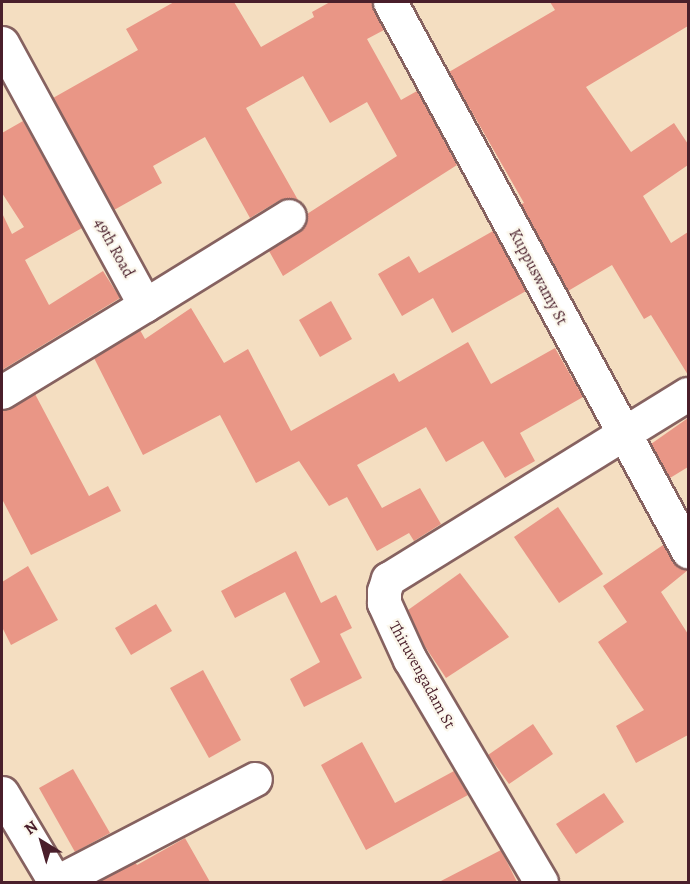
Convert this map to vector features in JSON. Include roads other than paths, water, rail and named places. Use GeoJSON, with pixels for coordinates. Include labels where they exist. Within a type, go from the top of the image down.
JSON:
{"type":"FeatureCollection","features":[{"type":"Feature","properties":{"kind":"street","name":"Kuppuswamy St"},"geometry":{"type":"LineString","coordinates":[[390,2],[688,551]]}},
{"type":"Feature","properties":{"kind":"street","name":"49th Road"},"geometry":{"type":"LineString","coordinates":[[2,43],[145,304]]}},
{"type":"Feature","properties":{"kind":"street"},"geometry":{"type":"LineString","coordinates":[[2,392],[289,216]]}},
{"type":"Feature","properties":{"kind":"street","name":"Thiruvengadam St"},"geometry":{"type":"LineString","coordinates":[[541,882],[410,660],[384,603],[384,591],[388,579],[688,394]]}},
{"type":"Feature","properties":{"kind":"street"},"geometry":{"type":"LineString","coordinates":[[2,793],[56,882],[255,779]]}}]}
